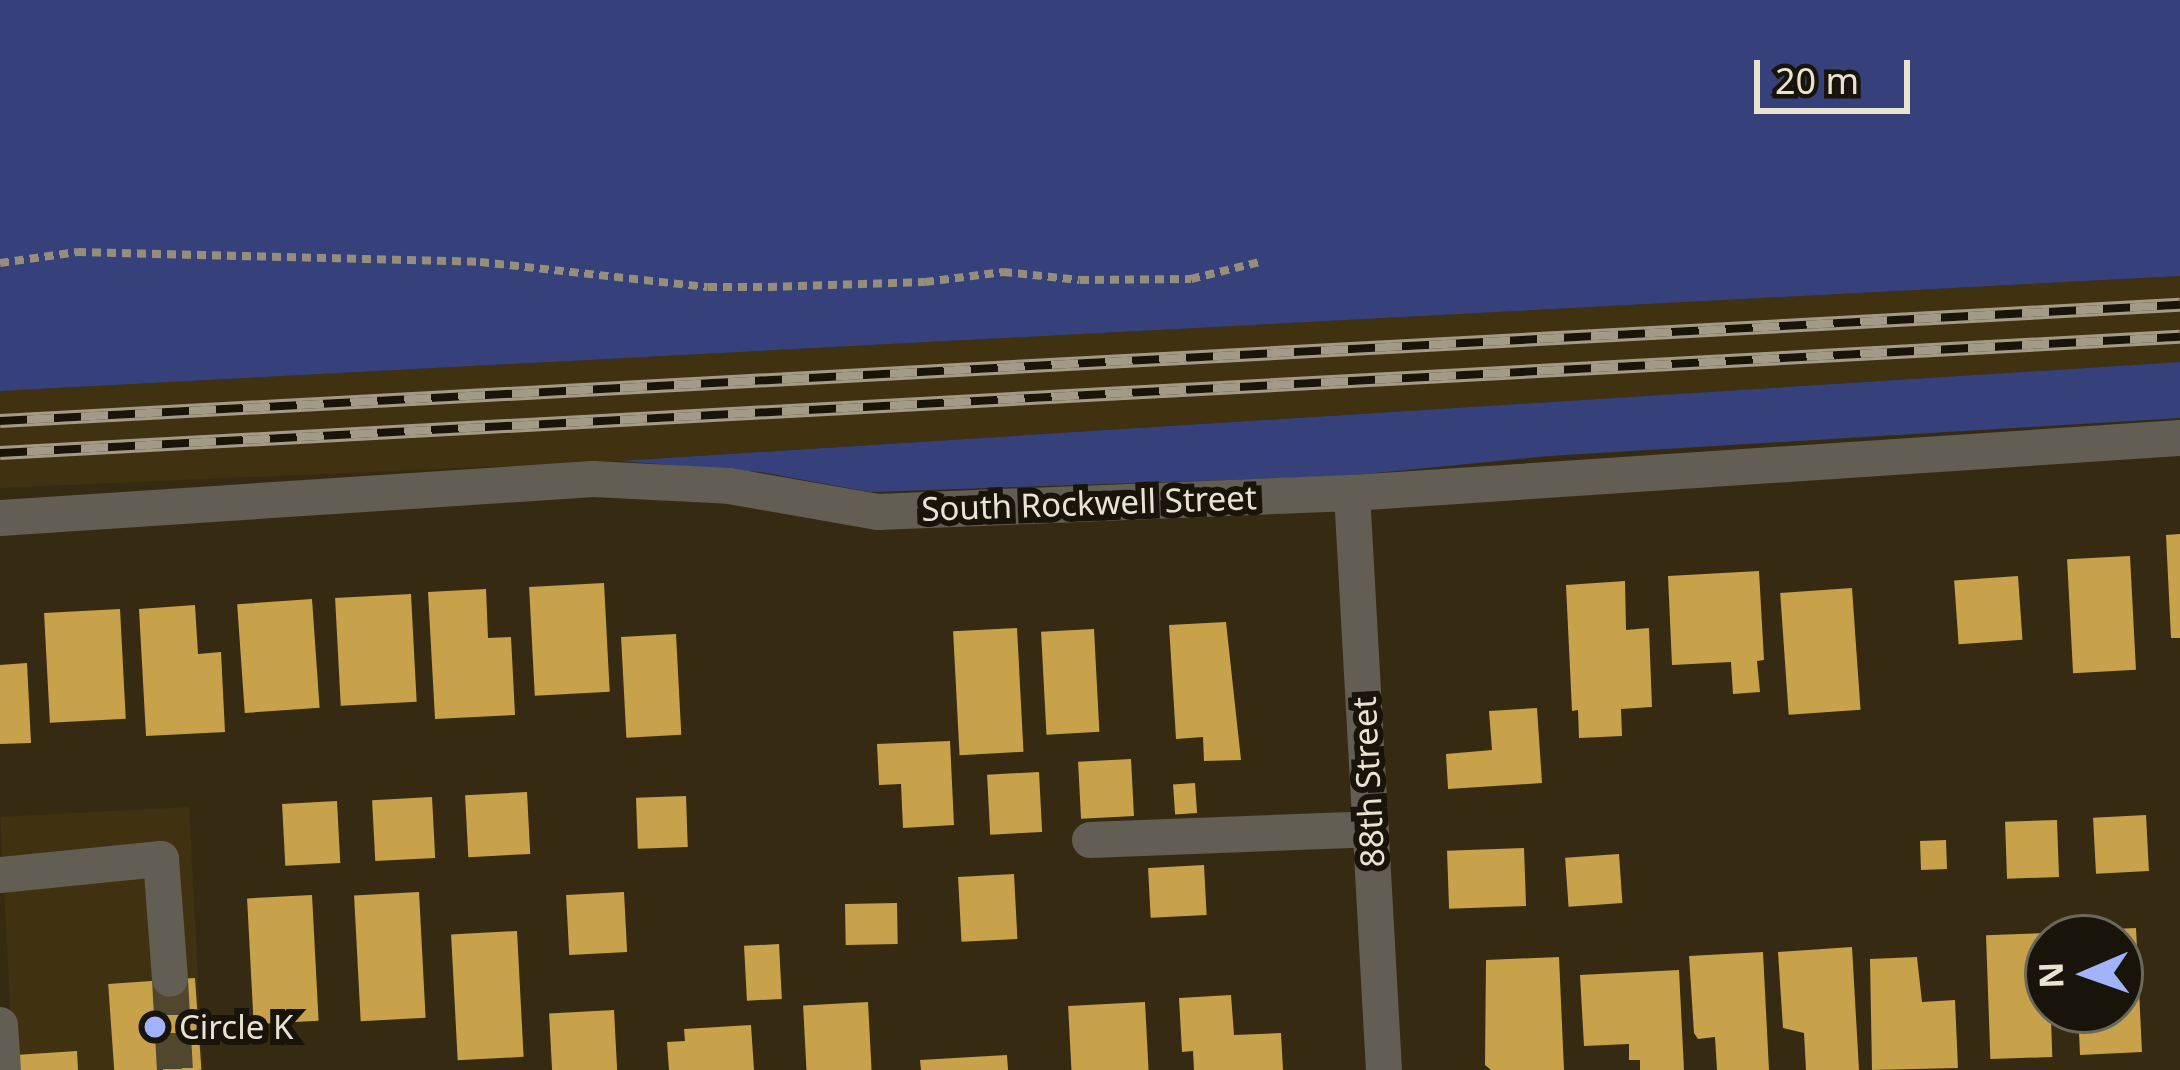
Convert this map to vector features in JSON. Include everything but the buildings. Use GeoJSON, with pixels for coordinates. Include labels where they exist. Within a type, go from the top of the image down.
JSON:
{"type":"FeatureCollection","features":[{"type":"Feature","properties":{"kind":"street","name":"South Rockwell Street"},"geometry":{"type":"LineString","coordinates":[[0,518],[593,479],[729,486],[878,512],[1352,493],[2180,438]]}},
{"type":"Feature","properties":{"kind":"street","name":"88th Street"},"geometry":{"type":"LineString","coordinates":[[1352,493],[1384,1070]]}},
{"type":"Feature","properties":{"kind":"street"},"geometry":{"type":"LineString","coordinates":[[1090,841],[1371,830]]}},
{"type":"Feature","properties":{"kind":"street"},"geometry":{"type":"LineString","coordinates":[[0,875],[161,859],[170,980]]}},
{"type":"Feature","properties":{"kind":"street"},"geometry":{"type":"LineString","coordinates":[[0,1025],[3,1070]]}},
{"type":"Feature","properties":{"kind":"path"},"geometry":{"type":"LineString","coordinates":[[0,263],[77,252],[480,262],[708,286],[768,287],[925,282],[1003,272],[1080,280],[1191,279],[1258,262]]}},
{"type":"Feature","properties":{"kind":"shaded area"},"geometry":{"type":"Polygon","coordinates":[[[0,0],[2180,0],[2180,276],[0,391],[0,0]]]}},
{"type":"Feature","properties":{"kind":"shaded area"},"geometry":{"type":"Polygon","coordinates":[[[2180,276],[2180,362],[620,461],[0,488],[0,391],[2180,276]]]}},
{"type":"Feature","properties":{"kind":"shaded area"},"geometry":{"type":"Polygon","coordinates":[[[2180,362],[2180,418],[1549,456],[1345,476],[870,492],[760,472],[620,461],[2180,362]]]}},
{"type":"Feature","properties":{"kind":"shaded area"},"geometry":{"type":"Polygon","coordinates":[[[189,807],[203,1070],[14,1070],[0,817],[189,807]]]}},
{"type":"Feature","properties":{"kind":"tunnel"},"geometry":{"type":"LineString","coordinates":[[170,979],[175,1070]]}},
{"type":"Feature","properties":{"kind":"railway"},"geometry":{"type":"LineString","coordinates":[[0,421],[2180,305]]}},
{"type":"Feature","properties":{"kind":"railway"},"geometry":{"type":"LineString","coordinates":[[0,453],[2180,337]]}},
{"type":"Feature","properties":{"kind":"place","name":"Circle K"},"geometry":{"type":"Point","coordinates":[155,1027]}}]}
